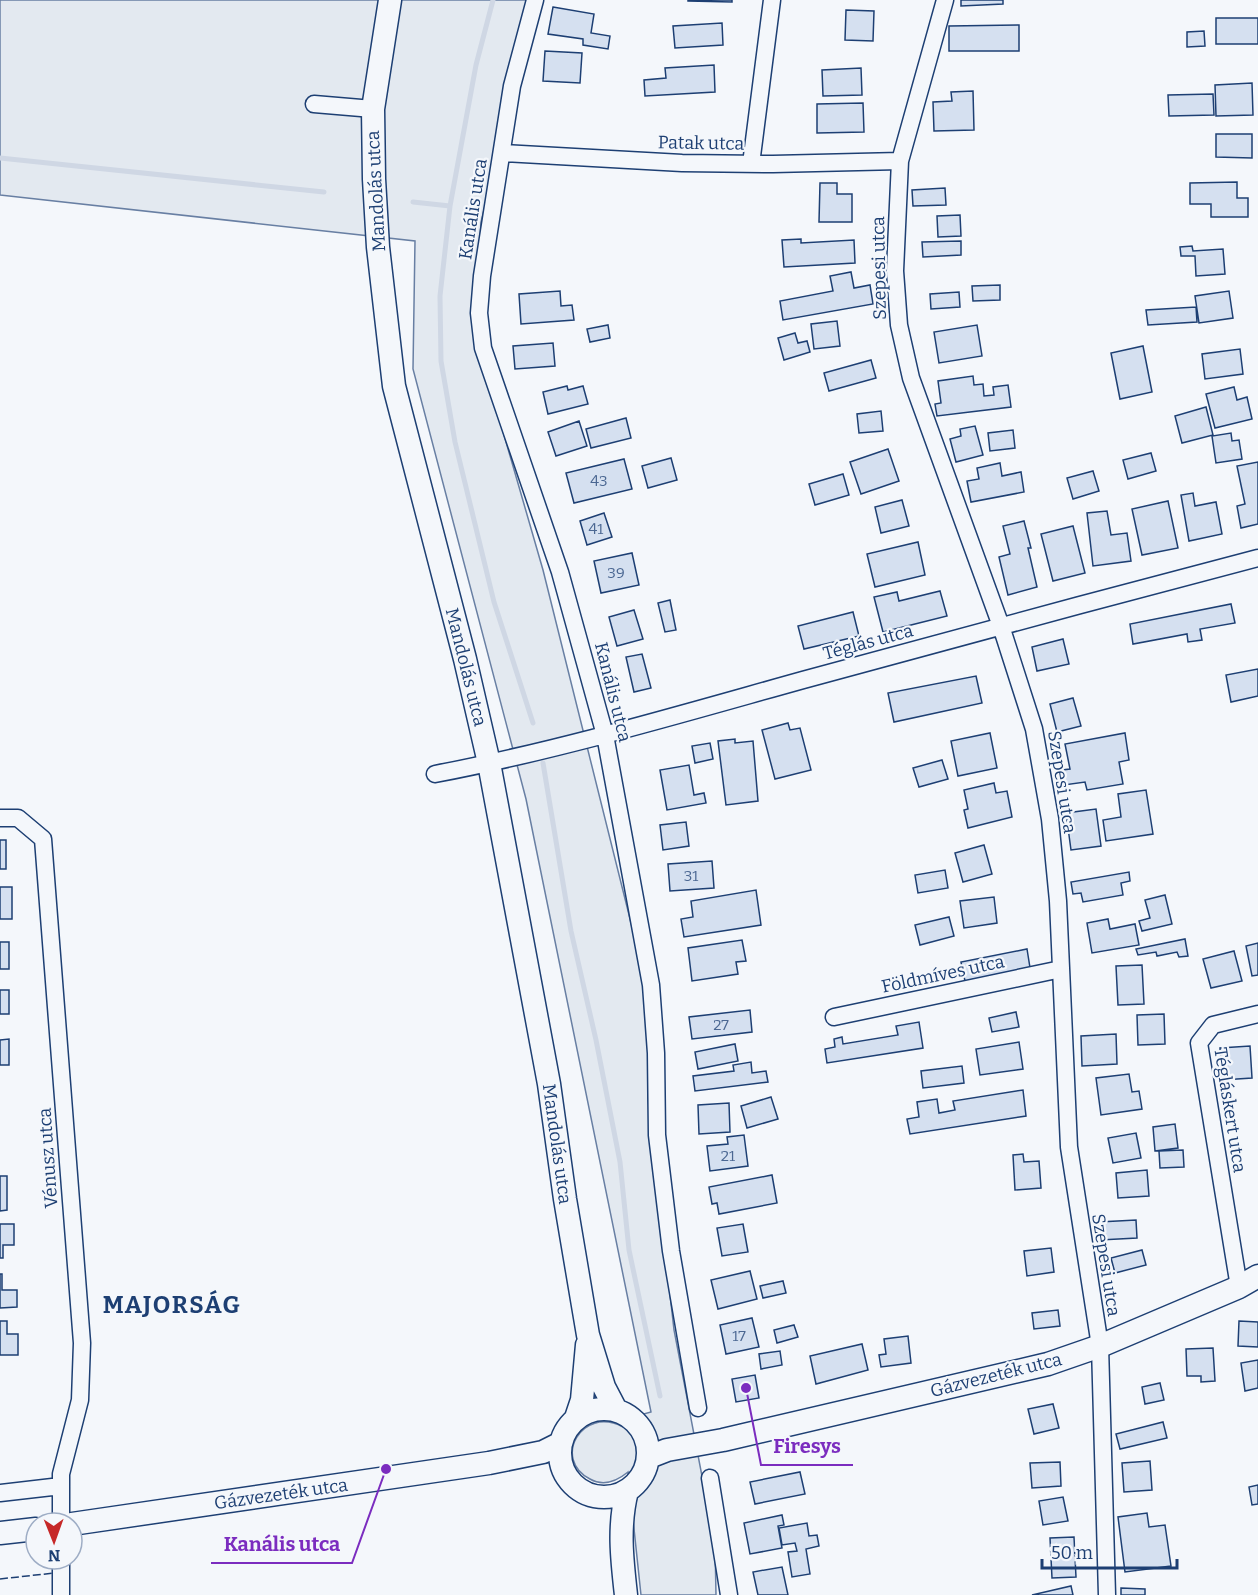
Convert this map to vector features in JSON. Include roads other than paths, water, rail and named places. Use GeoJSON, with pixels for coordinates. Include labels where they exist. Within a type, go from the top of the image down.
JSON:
{"type":"FeatureCollection","features":[{"type":"Feature","properties":{"kind":"street","name":"Mandolás utca"},"geometry":{"type":"LineString","coordinates":[[390,0],[373,109],[378,246],[394,386],[465,659],[489,763],[549,1084],[565,1199],[588,1335],[604,1387],[616,1410]]}},
{"type":"Feature","properties":{"kind":"street","name":"Kanális utca"},"geometry":{"type":"LineString","coordinates":[[535,0],[512,86],[482,276],[479,313],[483,348],[560,572],[605,735],[651,985],[656,1053],[657,1136],[671,1251],[698,1408]]}},
{"type":"Feature","properties":{"kind":"street"},"geometry":{"type":"LineString","coordinates":[[751,164],[772,0]]}},
{"type":"Feature","properties":{"kind":"street","name":"Szepesi utca"},"geometry":{"type":"LineString","coordinates":[[945,0],[900,160],[895,271],[899,325],[911,378],[1001,626],[1034,729],[1050,819],[1058,901],[1069,1147],[1100,1346],[1107,1595]]}},
{"type":"Feature","properties":{"kind":"street"},"geometry":{"type":"LineString","coordinates":[[314,104],[373,109]]}},
{"type":"Feature","properties":{"kind":"street","name":"Patak utca"},"geometry":{"type":"LineString","coordinates":[[502,153],[682,164],[900,160]]}},
{"type":"Feature","properties":{"kind":"street","name":"Téglás utca"},"geometry":{"type":"LineString","coordinates":[[435,774],[605,735],[1258,558]]}},
{"type":"Feature","properties":{"kind":"street","name":"Vénusz utca"},"geometry":{"type":"LineString","coordinates":[[0,818],[18,818],[43,839],[82,1343],[80,1400],[61,1474],[60,1511]]}},
{"type":"Feature","properties":{"kind":"street","name":"Földmíves utca"},"geometry":{"type":"LineString","coordinates":[[834,1017],[1061,969]]}},
{"type":"Feature","properties":{"kind":"street","name":"Tégláskert utca"},"geometry":{"type":"LineString","coordinates":[[1248,1282],[1199,1043],[1213,1025],[1258,1014]]}},
{"type":"Feature","properties":{"kind":"street","name":"Gázvezeték utca"},"geometry":{"type":"LineString","coordinates":[[649,1457],[667,1450],[723,1440],[1048,1364],[1100,1346],[1248,1282]]}},
{"type":"Feature","properties":{"kind":"street","name":"Mandolás utca"},"geometry":{"type":"LineString","coordinates":[[576,1418],[582,1400],[588,1335]]}},
{"type":"Feature","properties":{"kind":"street"},"geometry":{"type":"LineString","coordinates":[[595,1409],[616,1410],[625,1413],[639,1425],[647,1440],[649,1457],[646,1471],[638,1483],[627,1491],[604,1498],[592,1496],[576,1487],[565,1473],[560,1459],[561,1443],[566,1430],[576,1418],[595,1409]]}},
{"type":"Feature","properties":{"kind":"street","name":"Gázvezeték utca"},"geometry":{"type":"LineString","coordinates":[[639,1425],[664,1436],[723,1440]]}},
{"type":"Feature","properties":{"kind":"street","name":"Gázvezeték utca"},"geometry":{"type":"LineString","coordinates":[[84,1522],[489,1463],[543,1452],[561,1443]]}},
{"type":"Feature","properties":{"kind":"street","name":"Gázvezeték utca"},"geometry":{"type":"LineString","coordinates":[[489,1463],[545,1467],[565,1473]]}},
{"type":"Feature","properties":{"kind":"street"},"geometry":{"type":"LineString","coordinates":[[710,1478],[729,1595]]}},
{"type":"Feature","properties":{"kind":"street"},"geometry":{"type":"LineString","coordinates":[[0,1493],[61,1486]]}},
{"type":"Feature","properties":{"kind":"street"},"geometry":{"type":"LineString","coordinates":[[626,1595],[621,1552],[622,1512],[627,1491]]}},
{"type":"Feature","properties":{"kind":"street"},"geometry":{"type":"LineString","coordinates":[[592,1496],[605,1513],[621,1552]]}},
{"type":"Feature","properties":{"kind":"street"},"geometry":{"type":"LineString","coordinates":[[0,1533],[24,1530]]}},
{"type":"Feature","properties":{"kind":"street"},"geometry":{"type":"LineString","coordinates":[[61,1571],[62,1595]]}},
{"type":"Feature","properties":{"kind":"waterway"},"geometry":{"type":"LineString","coordinates":[[413,202],[450,206],[476,65],[493,0]]}},
{"type":"Feature","properties":{"kind":"waterway"},"geometry":{"type":"LineString","coordinates":[[0,158],[324,192]]}},
{"type":"Feature","properties":{"kind":"waterway"},"geometry":{"type":"LineString","coordinates":[[450,206],[440,296],[441,361],[455,442],[494,602],[533,723]]}},
{"type":"Feature","properties":{"kind":"waterway"},"geometry":{"type":"LineString","coordinates":[[543,763],[571,931],[596,1040],[620,1162],[629,1250],[660,1396]]}},
{"type":"Feature","properties":{"kind":"place","name":"Firesys"},"geometry":{"type":"Point","coordinates":[746,1388]}},
{"type":"Feature","properties":{"kind":"place","name":"Kanális utca"},"geometry":{"type":"Point","coordinates":[386,1469]}},
{"type":"Feature","properties":{"kind":"district","name":"MAJORSÁG"},"geometry":{"type":"Point","coordinates":[172,1305]}}]}
